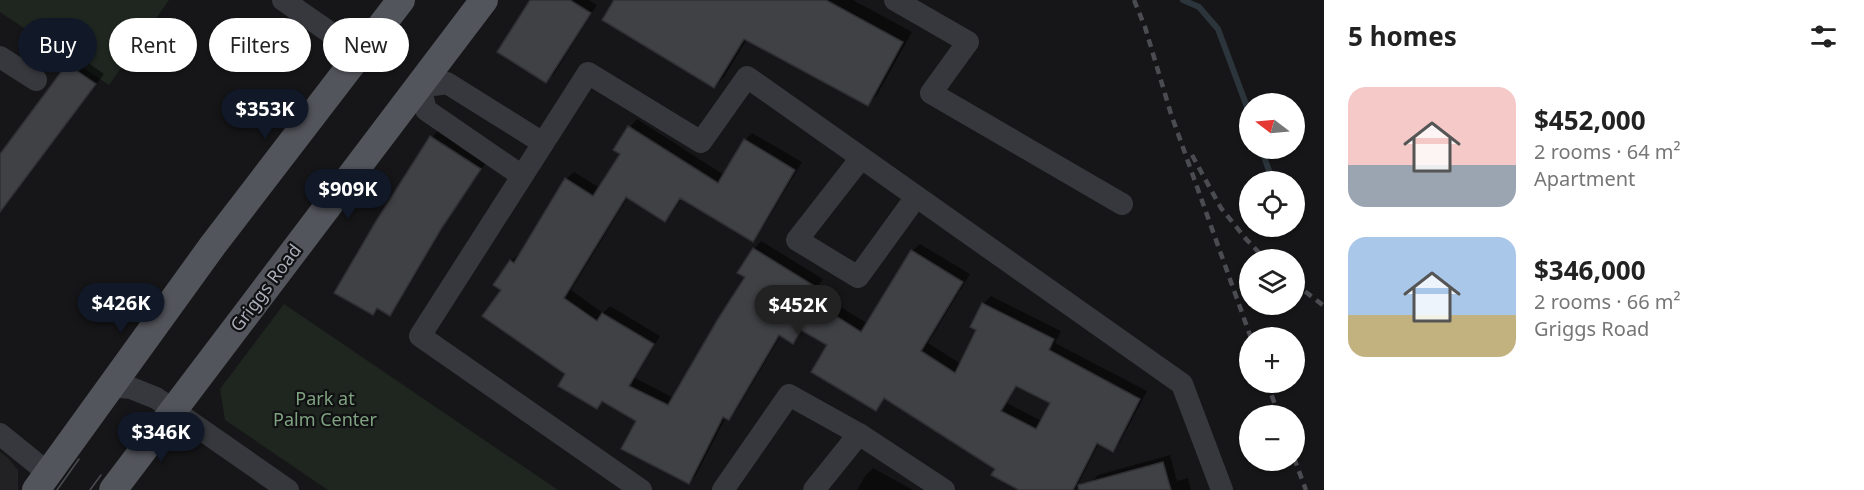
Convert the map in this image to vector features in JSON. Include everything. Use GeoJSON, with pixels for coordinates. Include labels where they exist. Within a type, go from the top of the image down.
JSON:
{"type":"FeatureCollection","features":[{"type":"Feature","properties":{"kind":"main road"},"geometry":{"type":"LineString","coordinates":[[388,18],[401,0]]}},
{"type":"Feature","properties":{"kind":"main road","name":"Griggs Road"},"geometry":{"type":"LineString","coordinates":[[113,490],[484,0]]}},
{"type":"Feature","properties":{"kind":"main road"},"geometry":{"type":"LineString","coordinates":[[42,482],[213,245],[347,72]]}},
{"type":"Feature","properties":{"kind":"street"},"geometry":{"type":"LineString","coordinates":[[283,0],[323,28]]}},
{"type":"Feature","properties":{"kind":"street"},"geometry":{"type":"LineString","coordinates":[[895,0],[968,42],[931,93],[1122,204]]}},
{"type":"Feature","properties":{"kind":"street"},"geometry":{"type":"LineString","coordinates":[[0,57],[36,80]]}},
{"type":"Feature","properties":{"kind":"street"},"geometry":{"type":"LineString","coordinates":[[641,490],[420,336],[588,73],[701,142],[747,77],[1182,384],[1222,490]]}},
{"type":"Feature","properties":{"kind":"street"},"geometry":{"type":"LineString","coordinates":[[522,176],[426,110],[420,87],[447,82],[543,143]]}},
{"type":"Feature","properties":{"kind":"street"},"geometry":{"type":"LineString","coordinates":[[476,143],[496,112]]}},
{"type":"Feature","properties":{"kind":"street"},"geometry":{"type":"LineString","coordinates":[[861,158],[797,240],[858,277],[916,197]]}},
{"type":"Feature","properties":{"kind":"street"},"geometry":{"type":"LineString","coordinates":[[111,386],[131,388],[156,398],[288,490]]}},
{"type":"Feature","properties":{"kind":"street"},"geometry":{"type":"LineString","coordinates":[[723,490],[789,395],[859,434],[944,490]]}},
{"type":"Feature","properties":{"kind":"street"},"geometry":{"type":"LineString","coordinates":[[0,434],[42,482]]}},
{"type":"Feature","properties":{"kind":"street"},"geometry":{"type":"LineString","coordinates":[[814,490],[859,434]]}},
{"type":"Feature","properties":{"kind":"shaded area"},"geometry":{"type":"Polygon","coordinates":[[[0,452],[18,470],[18,490],[0,490],[0,452]]]}},
{"type":"Feature","properties":{"kind":"green space"},"geometry":{"type":"Polygon","coordinates":[[[0,0],[169,0],[156,18],[109,18],[109,72],[118,72],[109,85],[90,72],[97,72],[97,18],[18,18],[18,24],[0,12],[0,0]]]}},
{"type":"Feature","properties":{"kind":"green space","name":"Park at Palm Center"},"geometry":{"type":"Polygon","coordinates":[[[284,304],[558,490],[328,490],[225,420],[220,389],[284,304]]]}},
{"type":"Feature","properties":{"kind":"building"},"geometry":{"type":"Polygon","coordinates":[[[530,0],[570,0],[591,13],[546,83],[497,52],[530,0]]]}},
{"type":"Feature","properties":{"kind":"building"},"geometry":{"type":"Polygon","coordinates":[[[614,0],[826,0],[903,42],[868,106],[744,39],[714,88],[602,20],[614,0]]]}},
{"type":"Feature","properties":{"kind":"building"},"geometry":{"type":"Polygon","coordinates":[[[61,72],[79,72],[96,84],[0,212],[0,154],[61,72]]]}},
{"type":"Feature","properties":{"kind":"building"},"geometry":{"type":"Polygon","coordinates":[[[628,126],[718,183],[744,139],[795,170],[753,242],[680,198],[665,222],[626,197],[564,298],[597,321],[602,313],[654,344],[629,386],[668,405],[745,277],[737,273],[753,248],[816,287],[809,299],[861,332],[911,250],[963,282],[921,351],[955,373],[976,330],[970,327],[982,303],[1054,339],[1049,350],[1140,399],[1113,452],[1097,443],[1073,490],[1019,490],[991,475],[995,469],[884,398],[876,411],[811,372],[827,345],[801,330],[793,344],[779,335],[729,420],[723,417],[689,484],[621,449],[636,421],[602,401],[597,409],[558,386],[565,374],[482,316],[501,290],[493,285],[510,260],[514,263],[565,178],[593,196],[620,154],[613,150],[628,126]],[[1016,386],[1001,411],[1036,429],[1050,403],[1016,386]]]}},
{"type":"Feature","properties":{"kind":"building"},"geometry":{"type":"Polygon","coordinates":[[[430,136],[481,169],[441,229],[390,316],[377,308],[373,315],[334,293],[430,136]]]}},
{"type":"Feature","properties":{"kind":"building"},"geometry":{"type":"Polygon","coordinates":[[[1163,462],[1171,490],[1079,490],[1078,485],[1163,462]]]}},
{"type":"Feature","properties":{"kind":"waterway"},"geometry":{"type":"LineString","coordinates":[[1183,0],[1199,7],[1218,29],[1242,93]]}},
{"type":"Feature","properties":{"kind":"waterway"},"geometry":{"type":"LineString","coordinates":[[1265,159],[1269,171]]}},
{"type":"Feature","properties":{"kind":"tram line"},"geometry":{"type":"LineString","coordinates":[[57,490],[79,459]]}},
{"type":"Feature","properties":{"kind":"tram line"},"geometry":{"type":"LineString","coordinates":[[90,490],[101,475]]}},
{"type":"Feature","properties":{"kind":"railway"},"geometry":{"type":"LineString","coordinates":[[1134,0],[1145,27],[1171,114],[1247,327]]}},
{"type":"Feature","properties":{"kind":"railway"},"geometry":{"type":"LineString","coordinates":[[1192,155],[1221,208],[1256,249]]}},
{"type":"Feature","properties":{"kind":"railway"},"geometry":{"type":"LineString","coordinates":[[1305,291],[1324,306]]}},
{"type":"Feature","properties":{"kind":"railway"},"geometry":{"type":"LineString","coordinates":[[1271,393],[1275,405]]}},
{"type":"Feature","properties":{"kind":"railway"},"geometry":{"type":"LineString","coordinates":[[1299,471],[1306,490]]}}]}
